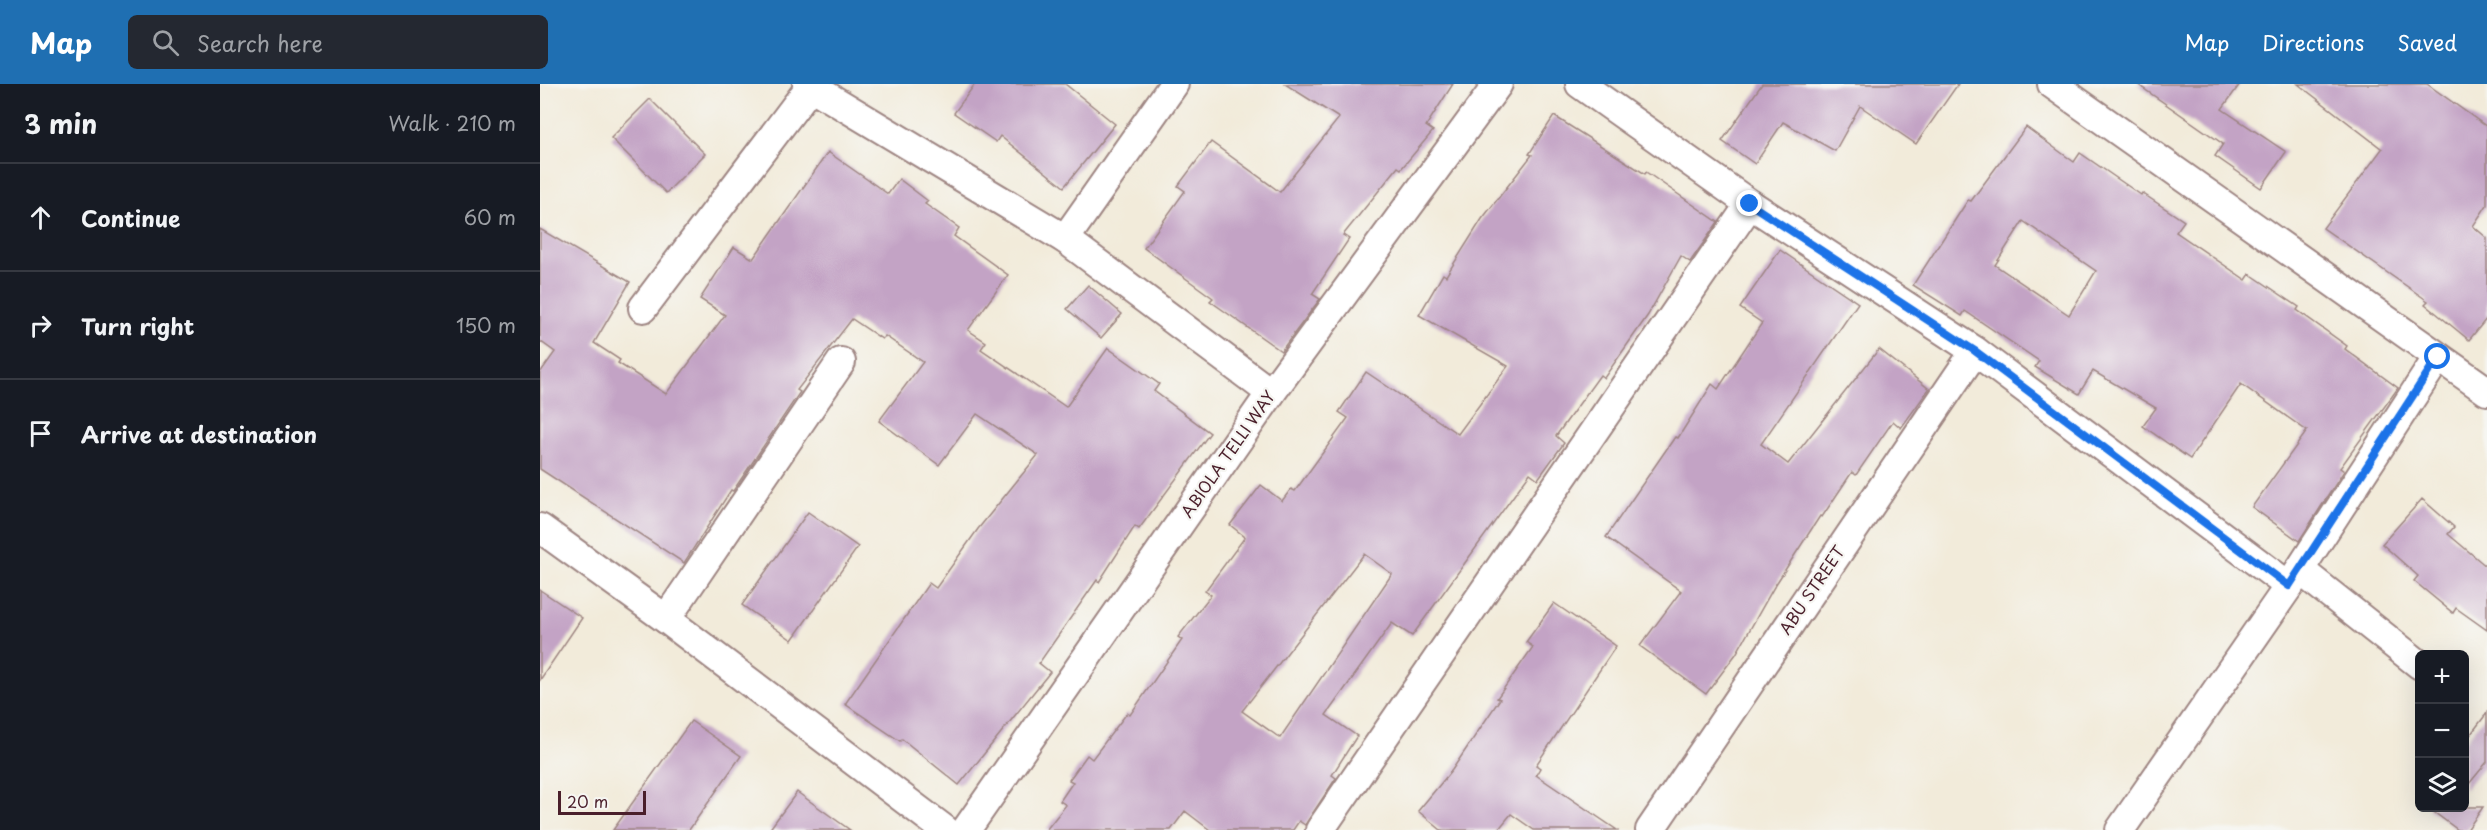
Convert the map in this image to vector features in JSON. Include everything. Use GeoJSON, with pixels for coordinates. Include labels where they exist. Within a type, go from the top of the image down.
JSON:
{"type":"FeatureCollection","features":[{"type":"Feature","properties":{"kind":"street"},"geometry":{"type":"LineString","coordinates":[[1065,239],[1174,84]]}},
{"type":"Feature","properties":{"kind":"street","name":"ABIOLA TELLI WAY"},"geometry":{"type":"LineString","coordinates":[[966,830],[1271,393],[1498,84]]}},
{"type":"Feature","properties":{"kind":"street"},"geometry":{"type":"LineString","coordinates":[[1580,84],[1750,204],[1975,351],[2415,662]]}},
{"type":"Feature","properties":{"kind":"street"},"geometry":{"type":"LineString","coordinates":[[2052,84],[2487,391]]}},
{"type":"Feature","properties":{"kind":"street"},"geometry":{"type":"LineString","coordinates":[[643,308],[808,85],[1065,239],[1271,393]]}},
{"type":"Feature","properties":{"kind":"street"},"geometry":{"type":"LineString","coordinates":[[1320,830],[1750,204]]}},
{"type":"Feature","properties":{"kind":"street","name":"ABU STREET"},"geometry":{"type":"LineString","coordinates":[[1650,830],[1975,351]]}},
{"type":"Feature","properties":{"kind":"street"},"geometry":{"type":"LineString","coordinates":[[2120,830],[2295,578],[2438,357]]}},
{"type":"Feature","properties":{"kind":"street"},"geometry":{"type":"LineString","coordinates":[[666,619],[840,362]]}},
{"type":"Feature","properties":{"kind":"street"},"geometry":{"type":"LineString","coordinates":[[540,528],[666,619],[945,830]]}},
{"type":"Feature","properties":{"kind":"building"},"geometry":{"type":"Polygon","coordinates":[[[975,84],[1065,84],[1115,124],[1064,187],[1000,136],[996,142],[954,113],[975,84]]]}},
{"type":"Feature","properties":{"kind":"building"},"geometry":{"type":"Polygon","coordinates":[[[1285,84],[1453,84],[1426,126],[1433,131],[1401,169],[1398,167],[1343,235],[1349,239],[1312,294],[1320,299],[1281,351],[1210,301],[1213,298],[1144,248],[1185,191],[1178,186],[1211,142],[1280,192],[1339,118],[1285,84]]]}},
{"type":"Feature","properties":{"kind":"building"},"geometry":{"type":"Polygon","coordinates":[[[1762,84],[1958,84],[1916,144],[1860,106],[1835,151],[1783,122],[1755,164],[1722,141],[1762,84]]]}},
{"type":"Feature","properties":{"kind":"building"},"geometry":{"type":"Polygon","coordinates":[[[2137,84],[2240,84],[2222,109],[2286,152],[2261,188],[2215,156],[2223,144],[2137,84]]]}},
{"type":"Feature","properties":{"kind":"building"},"geometry":{"type":"Polygon","coordinates":[[[2298,84],[2427,84],[2487,127],[2487,205],[2473,226],[2487,238],[2487,318],[2469,340],[2425,304],[2428,301],[2323,228],[2382,149],[2298,84]]]}},
{"type":"Feature","properties":{"kind":"building"},"geometry":{"type":"Polygon","coordinates":[[[650,99],[705,154],[666,193],[611,138],[650,99]]]}},
{"type":"Feature","properties":{"kind":"building"},"geometry":{"type":"Polygon","coordinates":[[[1554,116],[1645,174],[1646,172],[1718,222],[1690,262],[1681,256],[1648,315],[1604,378],[1600,375],[1556,436],[1564,443],[1538,479],[1530,473],[1412,636],[1392,623],[1326,715],[1357,736],[1332,775],[1336,778],[1305,825],[1299,821],[1293,830],[1210,830],[1185,811],[1171,830],[1046,830],[1066,805],[1060,801],[1073,782],[1069,780],[1087,755],[1092,759],[1127,713],[1130,715],[1182,640],[1178,637],[1211,595],[1205,591],[1245,537],[1230,525],[1261,485],[1282,501],[1291,489],[1295,491],[1348,418],[1339,412],[1366,372],[1458,434],[1508,366],[1419,315],[1443,274],[1446,276],[1482,219],[1532,155],[1529,154],[1554,116]],[[1364,554],[1242,711],[1280,738],[1392,574],[1364,554]]]}},
{"type":"Feature","properties":{"kind":"building"},"geometry":{"type":"Polygon","coordinates":[[[2026,127],[2074,162],[2080,153],[2184,221],[2176,232],[2246,280],[2250,274],[2299,307],[2297,310],[2347,346],[2345,349],[2398,388],[2340,468],[2344,471],[2299,541],[2252,507],[2307,431],[2241,384],[2190,459],[2143,426],[2156,408],[2093,371],[2079,394],[2035,367],[2039,361],[1965,311],[1962,316],[1913,285],[1968,200],[1971,201],[2026,127]],[[2023,221],[1995,265],[2069,315],[2096,271],[2023,221]]]}},
{"type":"Feature","properties":{"kind":"building"},"geometry":{"type":"Polygon","coordinates":[[[828,152],[888,194],[899,179],[928,201],[925,204],[959,228],[954,236],[1008,275],[968,330],[986,342],[981,349],[1066,407],[1108,348],[1159,384],[1154,391],[1210,433],[1139,529],[1135,526],[1099,582],[1097,580],[1039,663],[1050,672],[959,785],[902,739],[900,741],[845,704],[929,583],[936,588],[978,529],[1038,455],[977,414],[939,465],[879,421],[923,362],[885,336],[882,339],[852,319],[797,390],[800,392],[733,491],[731,490],[684,563],[540,469],[540,373],[555,352],[540,341],[540,229],[630,282],[594,343],[620,360],[618,363],[666,394],[725,315],[700,299],[734,247],[753,259],[828,152]]]}},
{"type":"Feature","properties":{"kind":"building"},"geometry":{"type":"Polygon","coordinates":[[[1780,250],[1858,303],[1761,444],[1788,464],[1879,349],[1929,389],[1901,428],[1893,421],[1856,475],[1852,472],[1774,587],[1736,654],[1706,694],[1640,646],[1681,591],[1606,537],[1675,437],[1678,438],[1712,384],[1718,389],[1762,323],[1740,308],[1780,250]]]}},
{"type":"Feature","properties":{"kind":"building"},"geometry":{"type":"Polygon","coordinates":[[[1088,285],[1122,314],[1101,338],[1067,309],[1088,285]]]}},
{"type":"Feature","properties":{"kind":"building"},"geometry":{"type":"Polygon","coordinates":[[[2422,499],[2454,527],[2448,534],[2487,567],[2487,630],[2456,608],[2453,613],[2414,581],[2418,576],[2382,544],[2422,499]]]}},
{"type":"Feature","properties":{"kind":"building"},"geometry":{"type":"Polygon","coordinates":[[[808,512],[858,547],[792,640],[742,605],[808,512]]]}},
{"type":"Feature","properties":{"kind":"building"},"geometry":{"type":"Polygon","coordinates":[[[540,590],[582,618],[540,680],[540,590]]]}},
{"type":"Feature","properties":{"kind":"building"},"geometry":{"type":"Polygon","coordinates":[[[1554,603],[1616,646],[1536,765],[1540,768],[1536,775],[1617,830],[1534,830],[1511,814],[1498,830],[1441,830],[1418,811],[1452,770],[1500,699],[1497,698],[1533,647],[1526,642],[1554,603]]]}},
{"type":"Feature","properties":{"kind":"building"},"geometry":{"type":"Polygon","coordinates":[[[2487,713],[2487,762],[2469,784],[2469,758],[2469,736],[2487,713]]]}},
{"type":"Feature","properties":{"kind":"building"},"geometry":{"type":"Polygon","coordinates":[[[691,721],[741,756],[689,830],[613,830],[691,721]]]}},
{"type":"Feature","properties":{"kind":"building"},"geometry":{"type":"Polygon","coordinates":[[[797,792],[850,830],[769,830],[797,792]]]}},
{"type":"Feature","properties":{"kind":"building"},"geometry":{"type":"Polygon","coordinates":[[[2469,807],[2483,807],[2467,830],[2458,830],[2434,812],[2469,812],[2469,807]]]}},
{"type":"Feature","properties":{"kind":"route"},"geometry":{"type":"LineString","coordinates":[[1750,204],[1975,351],[2289,586],[2438,357]]}}]}
